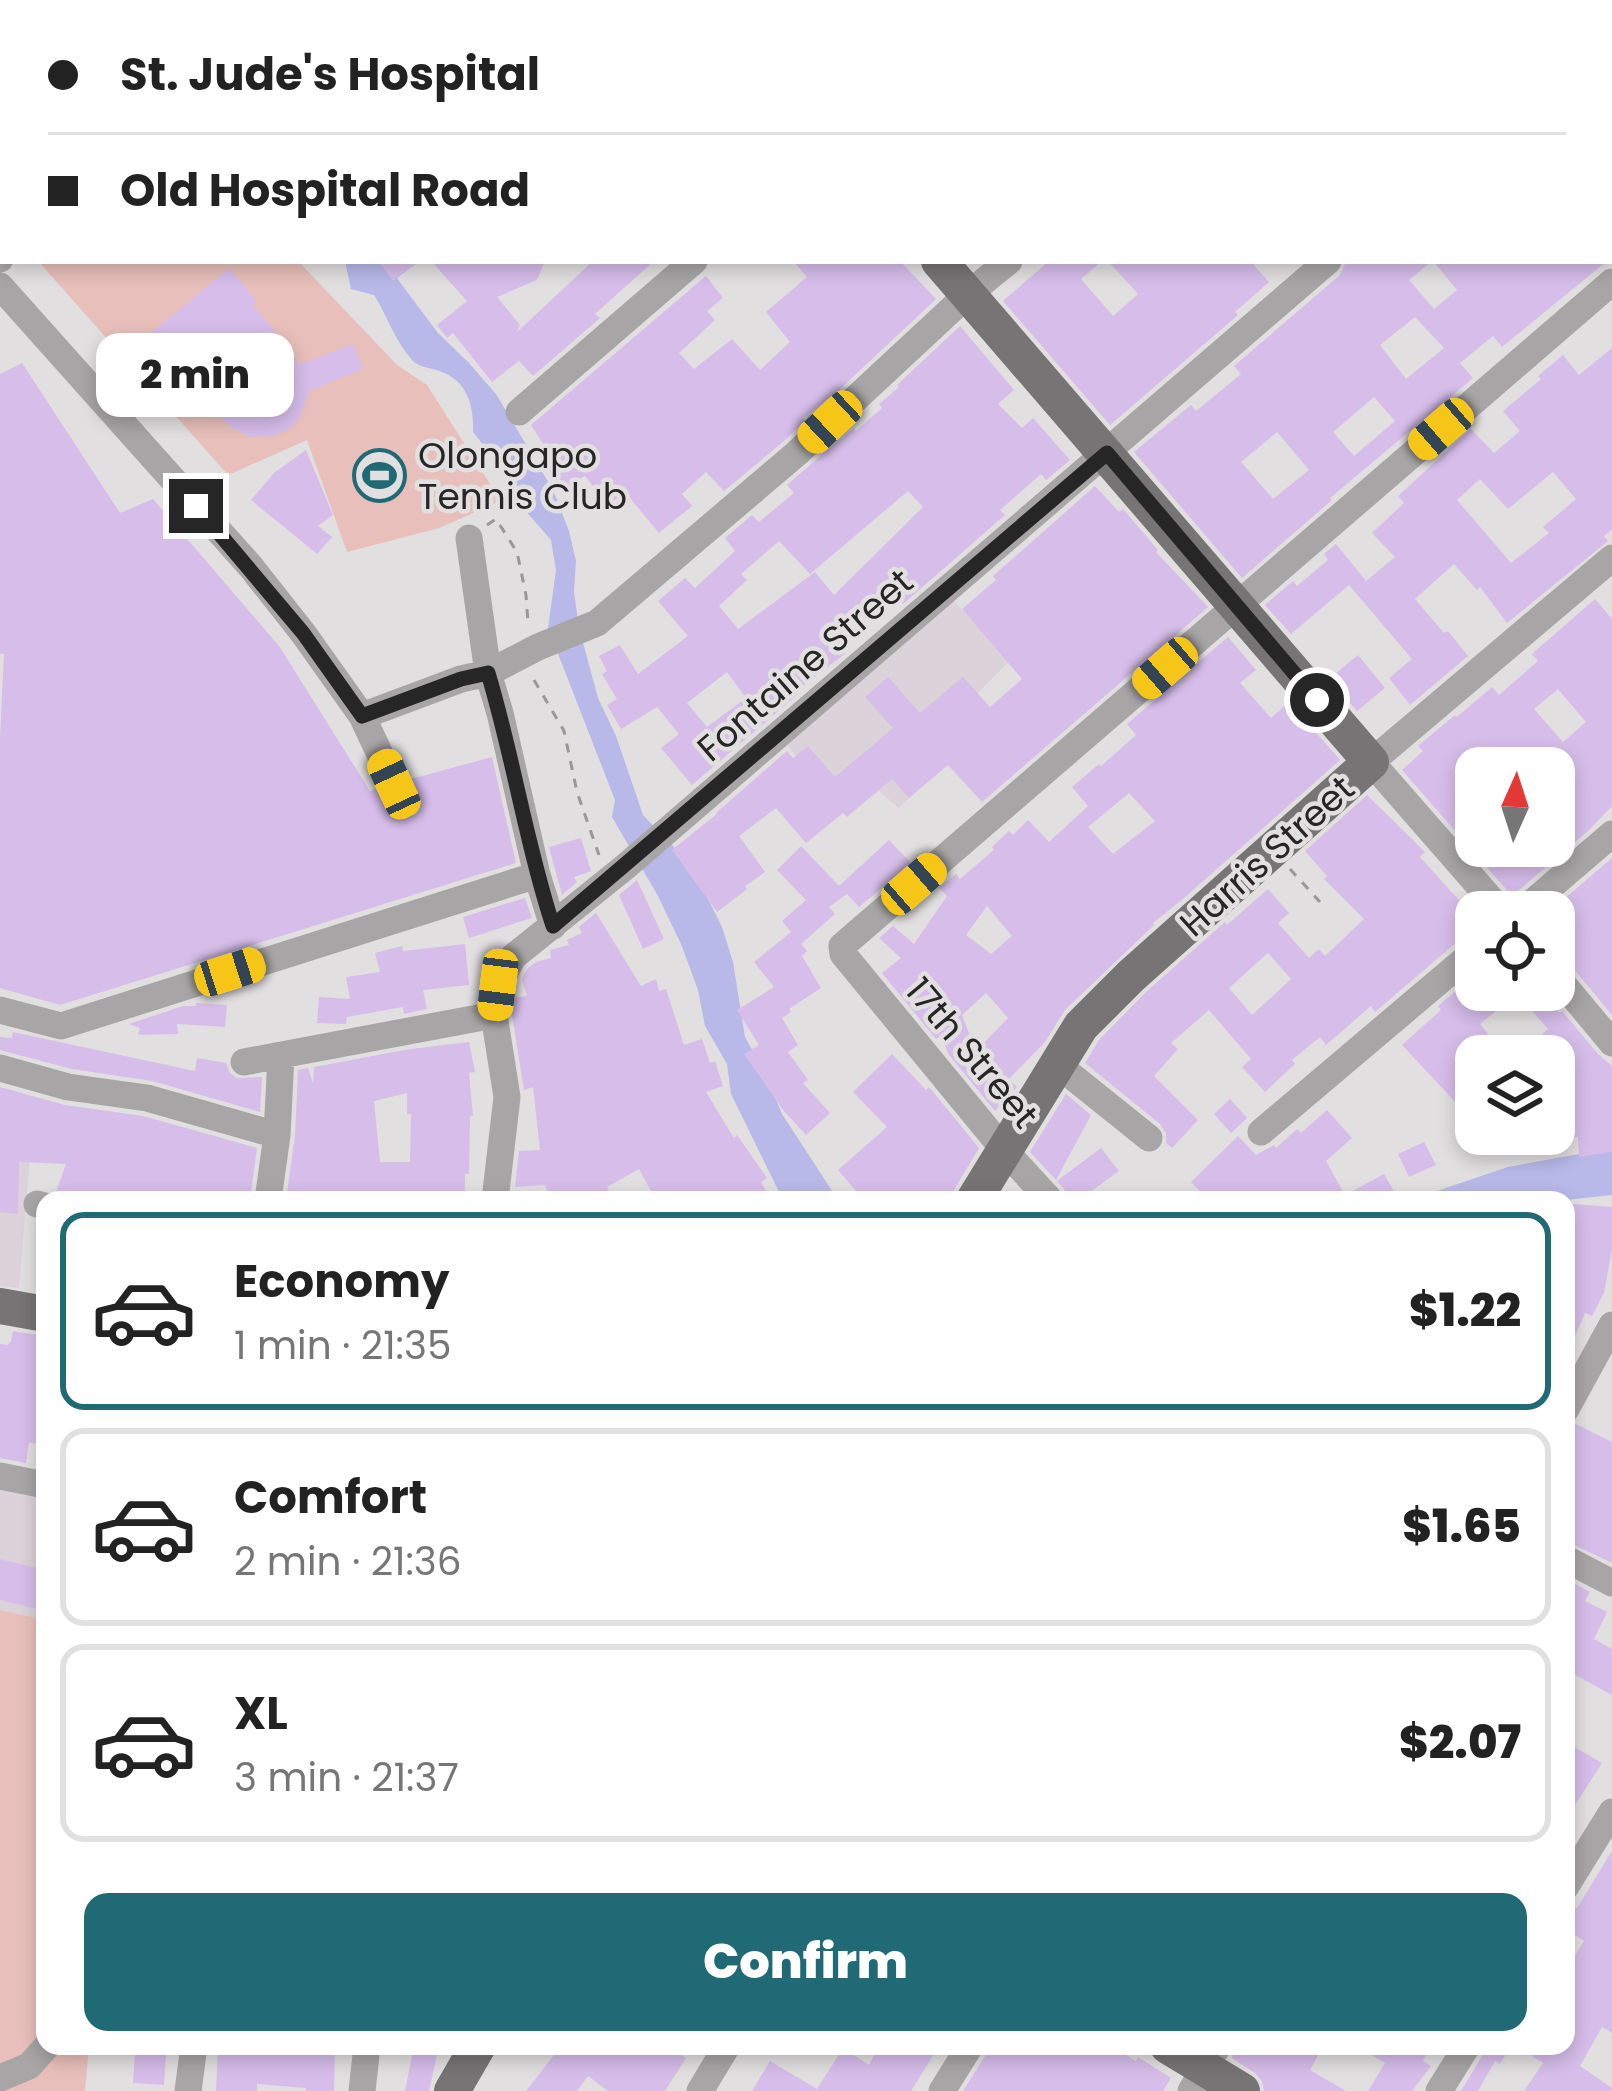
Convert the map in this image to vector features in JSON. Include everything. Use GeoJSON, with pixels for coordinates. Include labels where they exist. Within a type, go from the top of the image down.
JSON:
{"type":"FeatureCollection","features":[{"type":"Feature","properties":{"kind":"main road"},"geometry":{"type":"LineString","coordinates":[[941,264],[1371,762]]}},
{"type":"Feature","properties":{"kind":"main road","name":"Harris Street"},"geometry":{"type":"LineString","coordinates":[[980,1191],[1082,1025],[1371,762]]}},
{"type":"Feature","properties":{"kind":"main road"},"geometry":{"type":"LineString","coordinates":[[0,1306],[36,1312]]}},
{"type":"Feature","properties":{"kind":"main road"},"geometry":{"type":"LineString","coordinates":[[452,2091],[473,2055]]}},
{"type":"Feature","properties":{"kind":"main road"},"geometry":{"type":"LineString","coordinates":[[1205,2068],[1242,2091]]}},
{"type":"Feature","properties":{"kind":"street"},"geometry":{"type":"LineString","coordinates":[[519,412],[691,264]]}},
{"type":"Feature","properties":{"kind":"street"},"geometry":{"type":"LineString","coordinates":[[362,716],[488,673],[597,623],[796,454],[1005,264]]}},
{"type":"Feature","properties":{"kind":"street","name":"Fontaine Street"},"geometry":{"type":"LineString","coordinates":[[496,1191],[507,1096],[494,1016],[498,985],[513,957],[617,873],[1325,264]]}},
{"type":"Feature","properties":{"kind":"street"},"geometry":{"type":"LineString","coordinates":[[1236,606],[1612,282]]}},
{"type":"Feature","properties":{"kind":"street"},"geometry":{"type":"LineString","coordinates":[[0,286],[303,633],[362,716],[394,784]]}},
{"type":"Feature","properties":{"kind":"street"},"geometry":{"type":"LineString","coordinates":[[469,538],[488,673],[553,926]]}},
{"type":"Feature","properties":{"kind":"street","name":"Harris Street"},"geometry":{"type":"LineString","coordinates":[[1371,762],[1612,558]]}},
{"type":"Feature","properties":{"kind":"street","name":"17th Street"},"geometry":{"type":"LineString","coordinates":[[1042,1191],[842,946],[1236,606]]}},
{"type":"Feature","properties":{"kind":"street"},"geometry":{"type":"LineString","coordinates":[[1371,762],[1484,891]]}},
{"type":"Feature","properties":{"kind":"street"},"geometry":{"type":"LineString","coordinates":[[1546,891],[1612,834]]}},
{"type":"Feature","properties":{"kind":"street"},"geometry":{"type":"LineString","coordinates":[[0,1010],[61,1026],[537,875]]}},
{"type":"Feature","properties":{"kind":"street"},"geometry":{"type":"LineString","coordinates":[[1261,1132],[1455,968]]}},
{"type":"Feature","properties":{"kind":"street"},"geometry":{"type":"LineString","coordinates":[[1575,998],[1612,1043]]}},
{"type":"Feature","properties":{"kind":"street"},"geometry":{"type":"LineString","coordinates":[[244,1062],[494,1016]]}},
{"type":"Feature","properties":{"kind":"street"},"geometry":{"type":"LineString","coordinates":[[269,1191],[281,1056]]}},
{"type":"Feature","properties":{"kind":"street"},"geometry":{"type":"LineString","coordinates":[[1058,1065],[1149,1138]]}},
{"type":"Feature","properties":{"kind":"street"},"geometry":{"type":"LineString","coordinates":[[0,1067],[68,1087],[147,1098],[277,1135]]}},
{"type":"Feature","properties":{"kind":"street"},"geometry":{"type":"LineString","coordinates":[[1575,1393],[1612,1325]]}},
{"type":"Feature","properties":{"kind":"street"},"geometry":{"type":"LineString","coordinates":[[0,1476],[36,1477]]}},
{"type":"Feature","properties":{"kind":"street"},"geometry":{"type":"LineString","coordinates":[[1575,1564],[1612,1583]]}},
{"type":"Feature","properties":{"kind":"street"},"geometry":{"type":"LineString","coordinates":[[1575,1872],[1612,1812]]}},
{"type":"Feature","properties":{"kind":"street"},"geometry":{"type":"LineString","coordinates":[[0,2078],[28,2066],[38,2055]]}},
{"type":"Feature","properties":{"kind":"street"},"geometry":{"type":"LineString","coordinates":[[188,2091],[193,2055]]}},
{"type":"Feature","properties":{"kind":"street"},"geometry":{"type":"LineString","coordinates":[[362,2091],[366,2055]]}},
{"type":"Feature","properties":{"kind":"street"},"geometry":{"type":"LineString","coordinates":[[700,2091],[722,2055]]}},
{"type":"Feature","properties":{"kind":"street"},"geometry":{"type":"LineString","coordinates":[[942,2091],[964,2055]]}},
{"type":"Feature","properties":{"kind":"street"},"geometry":{"type":"LineString","coordinates":[[1439,2091],[1461,2055]]}},
{"type":"Feature","properties":{"kind":"path"},"geometry":{"type":"LineString","coordinates":[[496,519],[517,552],[534,649],[532,677],[564,731],[592,838],[617,873]]}},
{"type":"Feature","properties":{"kind":"path"},"geometry":{"type":"LineString","coordinates":[[1273,850],[1320,902]]}},
{"type":"Feature","properties":{"kind":"shaded area"},"geometry":{"type":"Polygon","coordinates":[[[41,264],[301,264],[397,365],[427,385],[501,501],[439,528],[347,552],[307,440],[228,475],[41,264]]]}},
{"type":"Feature","properties":{"kind":"shaded area"},"geometry":{"type":"Polygon","coordinates":[[[952,599],[1010,661],[920,751],[934,773],[899,808],[871,784],[838,809],[787,745],[952,599]]]}},
{"type":"Feature","properties":{"kind":"shaded area"},"geometry":{"type":"Polygon","coordinates":[[[0,1098],[34,1109],[19,1288],[0,1286],[0,1098]]]}},
{"type":"Feature","properties":{"kind":"shaded area"},"geometry":{"type":"Polygon","coordinates":[[[0,1487],[36,1494],[36,1618],[0,1610],[0,1487]]]}},
{"type":"Feature","properties":{"kind":"shaded area"},"geometry":{"type":"Polygon","coordinates":[[[0,1610],[36,1618],[36,2055],[88,2055],[85,2091],[0,2091],[0,1610]]]}},
{"type":"Feature","properties":{"kind":"water"},"geometry":{"type":"Polygon","coordinates":[[[346,264],[386,264],[438,333],[496,394],[553,490],[576,561],[579,628],[598,698],[643,815],[691,865],[722,927],[733,962],[745,1037],[782,1114],[832,1191],[779,1191],[731,1094],[727,1064],[705,1026],[681,944],[612,817],[615,800],[548,628],[556,570],[551,540],[516,500],[499,465],[473,432],[470,403],[462,387],[449,375],[413,361],[374,295],[351,289],[346,264]]]}},
{"type":"Feature","properties":{"kind":"water"},"geometry":{"type":"Polygon","coordinates":[[[1612,1148],[1612,1195],[1575,1199],[1575,1191],[1437,1191],[1508,1167],[1612,1148]]]}},
{"type":"Feature","properties":{"kind":"building"},"geometry":{"type":"Polygon","coordinates":[[[380,264],[416,264],[393,281],[380,264]]]}},
{"type":"Feature","properties":{"kind":"building"},"geometry":{"type":"Polygon","coordinates":[[[434,264],[544,264],[537,280],[497,297],[520,325],[517,332],[590,264],[651,264],[595,314],[600,318],[533,376],[519,361],[492,382],[453,333],[447,338],[437,325],[467,301],[434,264]]]}},
{"type":"Feature","properties":{"kind":"building"},"geometry":{"type":"Polygon","coordinates":[[[796,264],[903,264],[936,299],[724,491],[706,472],[682,494],[692,506],[659,533],[625,492],[608,505],[585,476],[560,490],[543,460],[551,456],[531,425],[706,276],[723,298],[707,311],[715,320],[679,353],[694,369],[732,339],[760,370],[790,342],[766,312],[807,277],[796,264]]]}},
{"type":"Feature","properties":{"kind":"building"},"geometry":{"type":"Polygon","coordinates":[[[1046,264],[1098,264],[1081,279],[1113,316],[1138,294],[1111,264],[1253,264],[1269,282],[1235,312],[1238,315],[1110,425],[1003,301],[1046,264]]]}},
{"type":"Feature","properties":{"kind":"building"},"geometry":{"type":"Polygon","coordinates":[[[1345,264],[1428,264],[1409,280],[1434,309],[1457,290],[1435,264],[1603,264],[1502,347],[1493,336],[1460,363],[1473,378],[1242,578],[1134,452],[1191,405],[1196,411],[1241,374],[1234,366],[1340,275],[1345,264]],[[1415,317],[1380,345],[1406,379],[1444,348],[1415,317]],[[1374,397],[1333,432],[1354,456],[1395,421],[1374,397]],[[1277,432],[1241,462],[1273,499],[1309,470],[1277,432]]]}},
{"type":"Feature","properties":{"kind":"building"},"geometry":{"type":"Polygon","coordinates":[[[229,268],[299,365],[353,344],[363,369],[309,391],[300,417],[288,430],[273,436],[250,437],[231,427],[176,369],[165,378],[137,345],[229,268]]]}},
{"type":"Feature","properties":{"kind":"building"},"geometry":{"type":"Polygon","coordinates":[[[960,326],[1014,390],[998,404],[1022,428],[1033,418],[1070,460],[1046,480],[1041,474],[1000,510],[1005,515],[903,604],[893,592],[841,648],[846,653],[796,691],[692,785],[661,748],[679,734],[657,707],[621,729],[607,705],[617,699],[602,674],[607,671],[599,656],[620,645],[638,674],[688,636],[658,601],[685,578],[695,588],[735,551],[725,538],[752,515],[759,522],[794,493],[787,485],[882,408],[879,404],[960,326]],[[908,491],[810,574],[779,541],[741,574],[747,580],[719,606],[738,629],[815,572],[834,595],[923,507],[908,491]],[[727,672],[687,703],[707,727],[746,698],[727,672]]]}},
{"type":"Feature","properties":{"kind":"building"},"geometry":{"type":"Polygon","coordinates":[[[1612,348],[1612,529],[1604,536],[1608,541],[1507,623],[1480,587],[1477,590],[1454,564],[1415,599],[1468,656],[1410,705],[1389,678],[1412,659],[1349,585],[1291,634],[1265,605],[1328,560],[1324,554],[1336,544],[1366,581],[1395,557],[1372,533],[1404,503],[1398,496],[1471,429],[1494,453],[1520,431],[1503,411],[1563,355],[1579,375],[1612,348]],[[1553,472],[1508,509],[1480,479],[1457,500],[1511,563],[1549,533],[1543,527],[1576,499],[1553,472]]]}},
{"type":"Feature","properties":{"kind":"building"},"geometry":{"type":"Polygon","coordinates":[[[22,363],[120,513],[153,499],[279,646],[370,791],[376,789],[391,802],[401,801],[409,793],[411,779],[492,757],[516,863],[60,1005],[0,988],[4,654],[0,654],[0,374],[22,363]]]}},
{"type":"Feature","properties":{"kind":"building"},"geometry":{"type":"Polygon","coordinates":[[[306,450],[333,515],[318,526],[332,537],[317,554],[251,500],[274,473],[306,450]]]}},
{"type":"Feature","properties":{"kind":"building"},"geometry":{"type":"Polygon","coordinates":[[[1095,486],[1119,512],[1123,509],[1208,607],[982,802],[948,765],[909,798],[892,779],[847,817],[843,813],[806,843],[776,808],[739,836],[765,872],[717,912],[672,850],[787,751],[793,758],[808,746],[835,777],[893,728],[865,697],[888,677],[920,713],[963,677],[990,707],[1022,679],[962,609],[1095,486]]]}},
{"type":"Feature","properties":{"kind":"building"},"geometry":{"type":"Polygon","coordinates":[[[1595,599],[1612,619],[1612,806],[1575,842],[1575,747],[1455,747],[1455,831],[1402,770],[1423,751],[1418,746],[1455,715],[1492,687],[1499,695],[1538,661],[1532,654],[1595,599]],[[1558,689],[1534,709],[1563,742],[1586,722],[1558,689]]]}},
{"type":"Feature","properties":{"kind":"building"},"geometry":{"type":"Polygon","coordinates":[[[1228,637],[1256,670],[1240,683],[1271,718],[1289,702],[1340,760],[1153,923],[1065,1010],[1045,1042],[1009,1079],[1017,1087],[995,1111],[949,1055],[941,1036],[936,1039],[882,973],[901,958],[879,938],[893,926],[914,944],[947,896],[939,887],[956,874],[960,879],[1009,831],[1013,835],[1028,820],[1049,842],[1088,806],[1072,787],[1136,735],[1127,724],[1228,637]],[[1129,793],[1088,827],[1113,854],[1155,821],[1129,793]],[[987,906],[966,935],[991,954],[1012,936],[987,906]],[[986,993],[962,1015],[976,1051],[1008,1018],[986,993]]]}},
{"type":"Feature","properties":{"kind":"building"},"geometry":{"type":"Polygon","coordinates":[[[1358,655],[1385,688],[1357,711],[1329,679],[1358,655]]]}},
{"type":"Feature","properties":{"kind":"building"},"geometry":{"type":"Polygon","coordinates":[[[1367,795],[1425,852],[1420,857],[1455,896],[1455,944],[1375,1012],[1371,1006],[1326,1045],[1320,1037],[1265,1092],[1242,1067],[1251,1059],[1209,1010],[1171,1043],[1178,1049],[1154,1076],[1198,1120],[1172,1148],[1160,1124],[1085,1063],[1099,1040],[1146,992],[1268,889],[1289,913],[1278,923],[1309,958],[1319,949],[1325,956],[1364,919],[1324,879],[1327,876],[1305,851],[1367,795]],[[1268,953],[1229,988],[1252,1015],[1291,979],[1268,953]]]}},
{"type":"Feature","properties":{"kind":"building"},"geometry":{"type":"Polygon","coordinates":[[[581,838],[591,871],[574,877],[577,882],[562,895],[549,847],[581,838]]]}},
{"type":"Feature","properties":{"kind":"building"},"geometry":{"type":"Polygon","coordinates":[[[889,840],[911,863],[859,907],[847,894],[829,907],[835,914],[801,944],[807,951],[802,956],[821,988],[782,1018],[798,1045],[788,1052],[808,1080],[803,1083],[830,1113],[806,1135],[744,1054],[759,1045],[737,1010],[774,987],[754,962],[791,932],[782,921],[806,900],[777,870],[801,846],[839,886],[889,840]]]}},
{"type":"Feature","properties":{"kind":"building"},"geometry":{"type":"Polygon","coordinates":[[[1612,858],[1612,1015],[1575,970],[1574,891],[1612,858]]]}},
{"type":"Feature","properties":{"kind":"building"},"geometry":{"type":"Polygon","coordinates":[[[1487,867],[1546,867],[1518,891],[1508,891],[1487,867]]]}},
{"type":"Feature","properties":{"kind":"building"},"geometry":{"type":"Polygon","coordinates":[[[637,880],[664,939],[643,949],[619,895],[637,880]]]}},
{"type":"Feature","properties":{"kind":"building"},"geometry":{"type":"Polygon","coordinates":[[[525,898],[532,918],[469,938],[463,917],[525,898]]]}},
{"type":"Feature","properties":{"kind":"building"},"geometry":{"type":"Polygon","coordinates":[[[596,913],[641,986],[656,979],[659,991],[666,989],[684,1045],[702,1039],[723,1086],[706,1092],[734,1138],[737,1135],[767,1178],[761,1182],[766,1191],[651,1191],[639,1169],[607,1187],[609,1191],[515,1187],[519,1151],[540,1150],[533,1087],[524,1090],[512,1015],[514,998],[527,996],[522,979],[527,969],[551,958],[550,950],[569,945],[567,940],[582,933],[579,927],[596,913]]]}},
{"type":"Feature","properties":{"kind":"building"},"geometry":{"type":"Polygon","coordinates":[[[465,944],[469,985],[423,990],[427,1009],[404,1014],[403,1007],[347,1017],[346,1024],[317,1023],[319,997],[350,999],[346,977],[380,972],[375,953],[402,946],[403,951],[465,944]]]}},
{"type":"Feature","properties":{"kind":"building"},"geometry":{"type":"Polygon","coordinates":[[[1455,992],[1455,1011],[1496,1011],[1480,1024],[1489,1035],[1455,1035],[1455,1102],[1402,1045],[1441,1010],[1438,1006],[1455,992]]]}},
{"type":"Feature","properties":{"kind":"building"},"geometry":{"type":"Polygon","coordinates":[[[227,1005],[225,1027],[177,1024],[178,1034],[138,1035],[140,1028],[129,1024],[196,1006],[227,1005]]]}},
{"type":"Feature","properties":{"kind":"building"},"geometry":{"type":"Polygon","coordinates":[[[1532,1011],[1562,1011],[1612,1066],[1612,1152],[1579,1157],[1575,1035],[1542,1035],[1548,1029],[1532,1011]]]}},
{"type":"Feature","properties":{"kind":"building"},"geometry":{"type":"Polygon","coordinates":[[[13,1032],[195,1071],[197,1058],[226,1063],[237,1078],[262,1077],[260,1112],[152,1081],[72,1069],[0,1050],[0,1037],[12,1038],[13,1032]]]}},
{"type":"Feature","properties":{"kind":"building"},"geometry":{"type":"Polygon","coordinates":[[[469,1042],[475,1072],[469,1073],[473,1116],[465,1191],[287,1191],[298,1070],[308,1068],[313,1083],[314,1067],[469,1042]],[[407,1093],[374,1101],[380,1162],[410,1162],[411,1114],[407,1114],[407,1093]]]}},
{"type":"Feature","properties":{"kind":"building"},"geometry":{"type":"Polygon","coordinates":[[[892,1054],[926,1090],[929,1087],[979,1148],[954,1191],[856,1191],[838,1170],[887,1127],[853,1092],[892,1054]]]}},
{"type":"Feature","properties":{"kind":"building"},"geometry":{"type":"Polygon","coordinates":[[[0,1087],[65,1105],[143,1116],[257,1148],[251,1191],[56,1191],[66,1164],[19,1162],[18,1214],[0,1212],[0,1087]]]}},
{"type":"Feature","properties":{"kind":"building"},"geometry":{"type":"Polygon","coordinates":[[[1066,1094],[1091,1115],[1056,1180],[1030,1152],[1066,1094]]]}},
{"type":"Feature","properties":{"kind":"building"},"geometry":{"type":"Polygon","coordinates":[[[1230,1099],[1247,1118],[1231,1133],[1214,1114],[1230,1099]]]}},
{"type":"Feature","properties":{"kind":"building"},"geometry":{"type":"Polygon","coordinates":[[[1327,1110],[1352,1138],[1326,1161],[1343,1191],[1200,1191],[1191,1182],[1238,1136],[1256,1155],[1276,1148],[1297,1129],[1301,1133],[1327,1110]]]}},
{"type":"Feature","properties":{"kind":"building"},"geometry":{"type":"Polygon","coordinates":[[[1424,1142],[1436,1165],[1409,1177],[1398,1154],[1424,1142]]]}},
{"type":"Feature","properties":{"kind":"building"},"geometry":{"type":"Polygon","coordinates":[[[1101,1148],[1119,1171],[1091,1191],[1065,1191],[1057,1181],[1101,1148]]]}},
{"type":"Feature","properties":{"kind":"building"},"geometry":{"type":"Polygon","coordinates":[[[1384,1174],[1394,1191],[1352,1191],[1384,1174]]]}},
{"type":"Feature","properties":{"kind":"building"},"geometry":{"type":"Polygon","coordinates":[[[1575,1204],[1612,1207],[1612,1249],[1604,1293],[1592,1316],[1585,1313],[1575,1336],[1575,1204]]]}},
{"type":"Feature","properties":{"kind":"building"},"geometry":{"type":"Polygon","coordinates":[[[13,1331],[36,1335],[36,1440],[29,1442],[26,1463],[0,1458],[0,1344],[11,1341],[13,1331]]]}},
{"type":"Feature","properties":{"kind":"building"},"geometry":{"type":"Polygon","coordinates":[[[1575,1424],[1612,1442],[1612,1563],[1575,1545],[1575,1424]]]}},
{"type":"Feature","properties":{"kind":"building"},"geometry":{"type":"Polygon","coordinates":[[[0,1559],[36,1568],[36,1609],[0,1600],[0,1559]]]}},
{"type":"Feature","properties":{"kind":"building"},"geometry":{"type":"Polygon","coordinates":[[[1575,1584],[1590,1592],[1585,1601],[1607,1612],[1594,1639],[1612,1649],[1612,1695],[1575,1675],[1575,1584]]]}},
{"type":"Feature","properties":{"kind":"building"},"geometry":{"type":"Polygon","coordinates":[[[1575,1747],[1602,1763],[1575,1805],[1575,1747]]]}},
{"type":"Feature","properties":{"kind":"building"},"geometry":{"type":"Polygon","coordinates":[[[1612,1851],[1612,2033],[1602,2027],[1580,2066],[1612,2091],[1524,2091],[1543,2063],[1530,2055],[1575,2055],[1575,1956],[1584,1941],[1575,1935],[1577,1908],[1612,1851]]]}},
{"type":"Feature","properties":{"kind":"building"},"geometry":{"type":"Polygon","coordinates":[[[135,2055],[166,2055],[164,2085],[133,2083],[135,2055]]]}},
{"type":"Feature","properties":{"kind":"building"},"geometry":{"type":"Polygon","coordinates":[[[218,2055],[335,2055],[334,2091],[257,2084],[257,2091],[216,2091],[218,2055]]]}},
{"type":"Feature","properties":{"kind":"building"},"geometry":{"type":"Polygon","coordinates":[[[412,2055],[437,2055],[429,2091],[405,2091],[412,2055]]]}},
{"type":"Feature","properties":{"kind":"building"},"geometry":{"type":"Polygon","coordinates":[[[554,2055],[686,2058],[665,2091],[608,2091],[588,2076],[577,2091],[526,2091],[554,2055]]]}},
{"type":"Feature","properties":{"kind":"building"},"geometry":{"type":"Polygon","coordinates":[[[839,2055],[854,2055],[869,2065],[874,2055],[933,2055],[911,2091],[752,2091],[770,2061],[817,2089],[839,2055]]]}},
{"type":"Feature","properties":{"kind":"building"},"geometry":{"type":"Polygon","coordinates":[[[1126,2055],[1171,2078],[1163,2091],[963,2091],[985,2056],[1126,2055]]]}},
{"type":"Feature","properties":{"kind":"building"},"geometry":{"type":"Polygon","coordinates":[[[1318,2055],[1310,2070],[1346,2091],[1264,2091],[1255,2073],[1232,2058],[1318,2055]]]}},
{"type":"Feature","properties":{"kind":"building"},"geometry":{"type":"Polygon","coordinates":[[[1372,2055],[1426,2055],[1423,2061],[1431,2066],[1412,2091],[1368,2091],[1385,2063],[1372,2055]]]}},
{"type":"Feature","properties":{"kind":"building"},"geometry":{"type":"Polygon","coordinates":[[[1506,2055],[1500,2064],[1495,2061],[1478,2091],[1461,2091],[1482,2056],[1506,2055]]]}},
{"type":"Feature","properties":{"kind":"place","name":"Olongapo Tennis Club"},"geometry":{"type":"Point","coordinates":[379,476]}},
{"type":"Feature","properties":{"kind":"route"},"geometry":{"type":"LineString","coordinates":[[196,506],[303,633],[362,716],[488,673],[553,926],[1107,453],[1317,700]]}}]}
